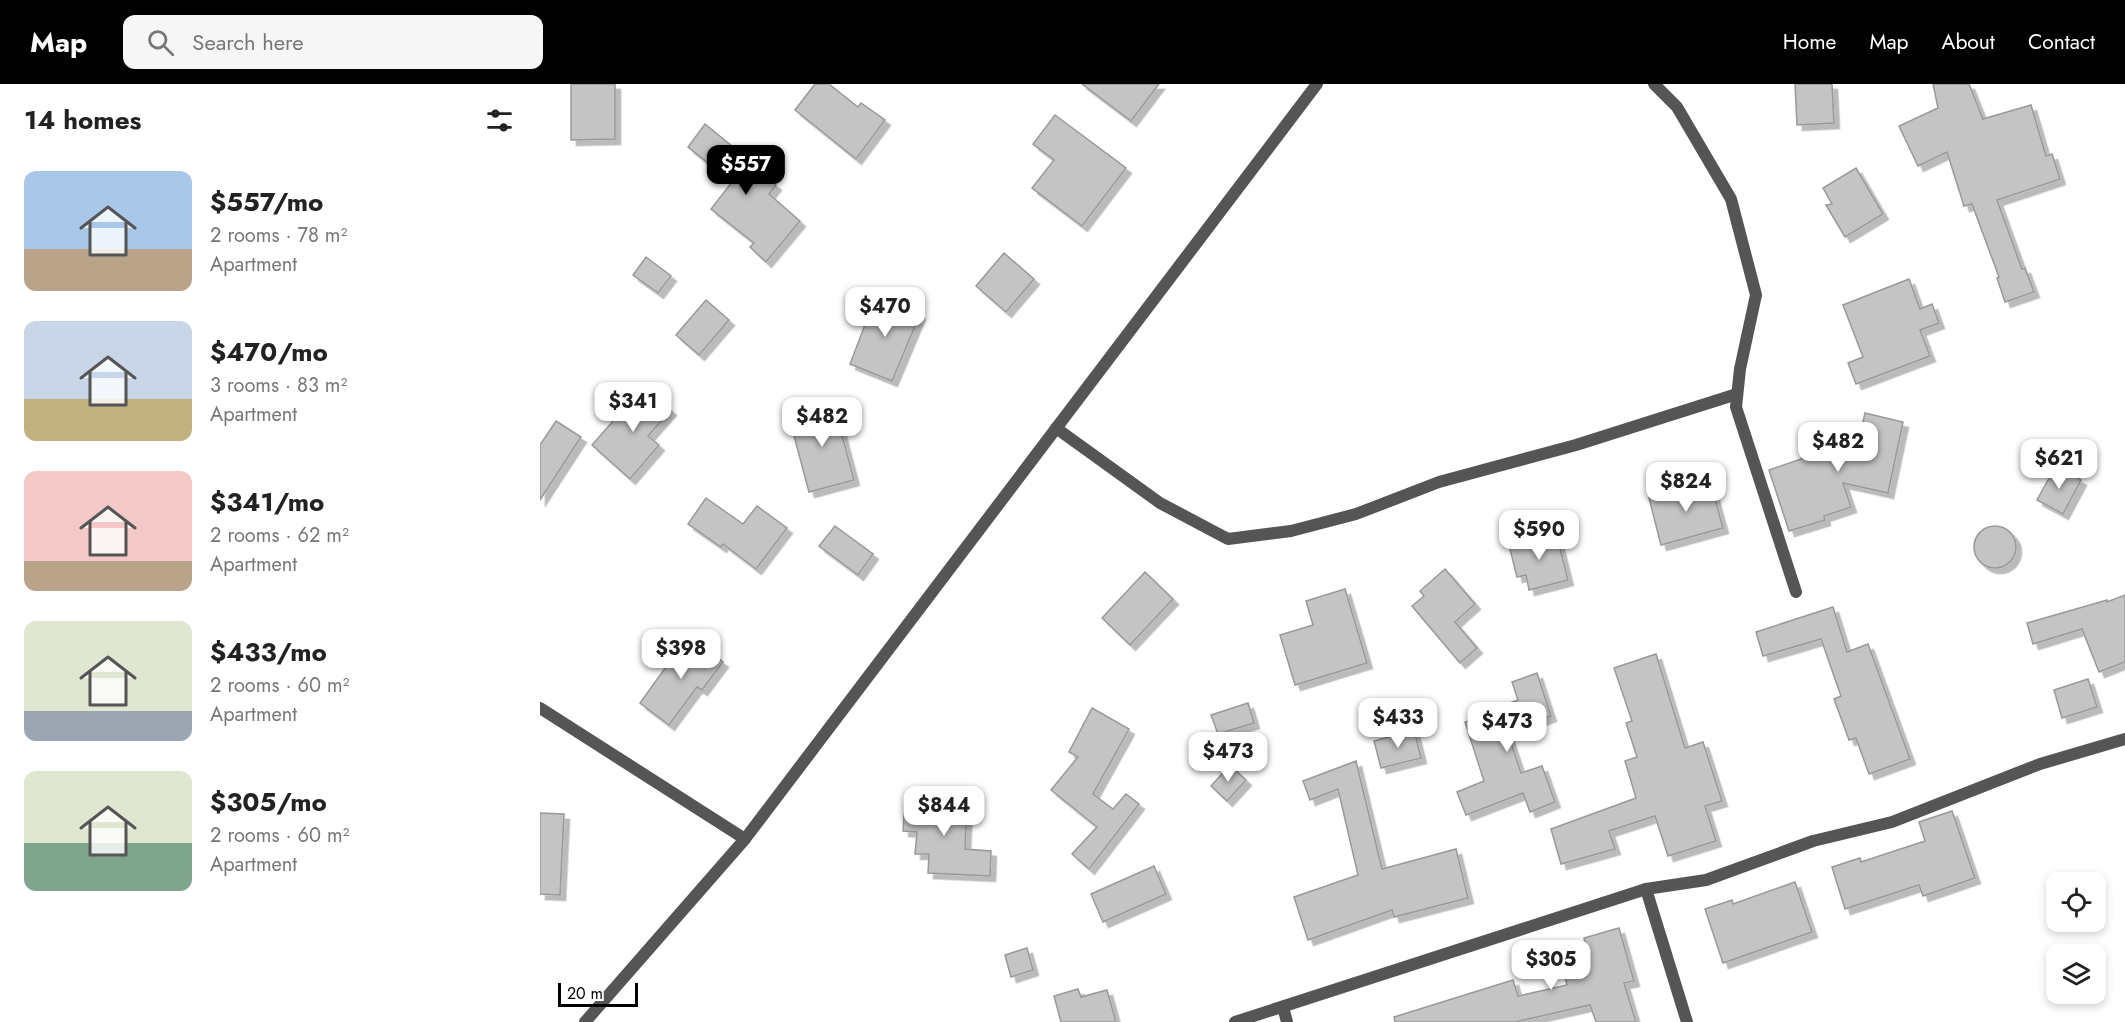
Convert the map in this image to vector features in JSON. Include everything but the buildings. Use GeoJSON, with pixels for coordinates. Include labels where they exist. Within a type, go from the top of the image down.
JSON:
{"type":"FeatureCollection","features":[{"type":"Feature","properties":{"kind":"street"},"geometry":{"type":"LineString","coordinates":[[585,1022],[745,839],[1317,84]]}},
{"type":"Feature","properties":{"kind":"street"},"geometry":{"type":"LineString","coordinates":[[1654,84],[1677,107],[1731,199],[1756,295],[1740,369],[1736,407],[1796,592]]}},
{"type":"Feature","properties":{"kind":"street"},"geometry":{"type":"LineString","coordinates":[[1056,428],[1160,503],[1228,539],[1291,531],[1356,514],[1439,482],[1575,445],[1737,394]]}},
{"type":"Feature","properties":{"kind":"street"},"geometry":{"type":"LineString","coordinates":[[540,708],[745,839]]}},
{"type":"Feature","properties":{"kind":"street"},"geometry":{"type":"LineString","coordinates":[[1235,1022],[1646,890],[1706,880],[1813,841],[1892,822],[2040,764],[2125,739]]}},
{"type":"Feature","properties":{"kind":"street"},"geometry":{"type":"LineString","coordinates":[[1646,890],[1687,1022]]}},
{"type":"Feature","properties":{"kind":"street"},"geometry":{"type":"LineString","coordinates":[[1283,1007],[1287,1022]]}}]}
